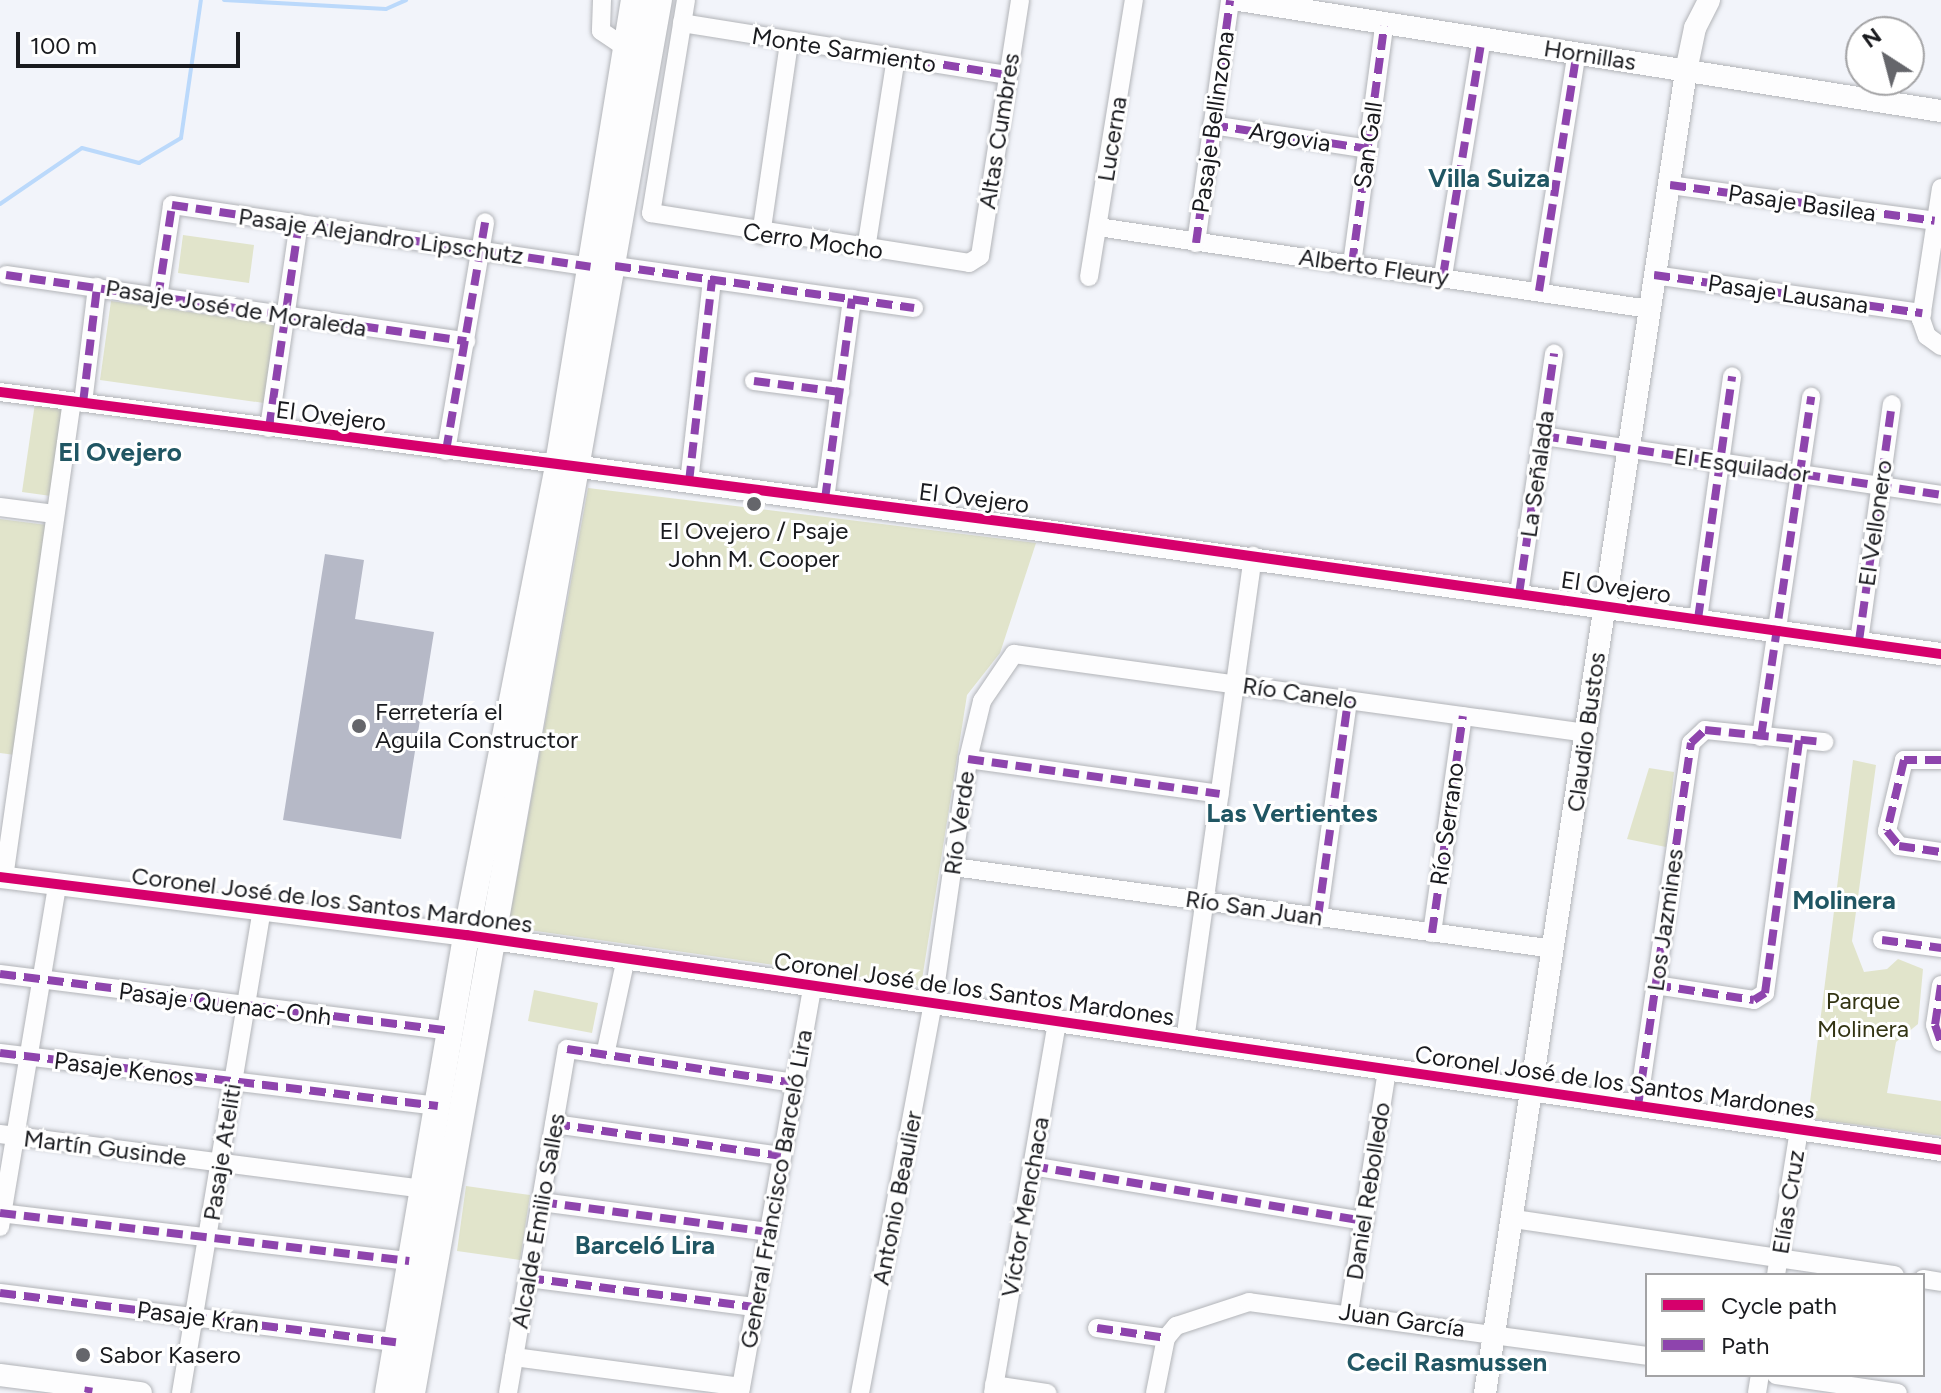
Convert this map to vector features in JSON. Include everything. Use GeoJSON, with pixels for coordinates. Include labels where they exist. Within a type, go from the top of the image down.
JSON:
{"type":"FeatureCollection","features":[{"type":"Feature","properties":{"kind":"main road"},"geometry":{"type":"LineString","coordinates":[[603,266],[634,0]]}},
{"type":"Feature","properties":{"kind":"main road"},"geometry":{"type":"LineString","coordinates":[[412,1393],[436,1190],[479,937],[569,465],[603,266],[659,0]]}},
{"type":"Feature","properties":{"kind":"main road"},"geometry":{"type":"LineString","coordinates":[[388,1393],[409,1261],[436,1190],[438,1106],[451,1031],[479,937]]}},
{"type":"Feature","properties":{"kind":"street"},"geometry":{"type":"LineString","coordinates":[[602,0],[601,31],[626,48]]}},
{"type":"Feature","properties":{"kind":"street"},"geometry":{"type":"LineString","coordinates":[[682,23],[686,0]]}},
{"type":"Feature","properties":{"kind":"street","name":"Altas Cumbres"},"geometry":{"type":"LineString","coordinates":[[976,260],[1020,0]]}},
{"type":"Feature","properties":{"kind":"street","name":"Lucerna"},"geometry":{"type":"LineString","coordinates":[[1089,277],[1134,0]]}},
{"type":"Feature","properties":{"kind":"street","name":"Pasaje Bellinzona"},"geometry":{"type":"LineString","coordinates":[[1196,243],[1230,0]]}},
{"type":"Feature","properties":{"kind":"street","name":"Hornillas"},"geometry":{"type":"LineString","coordinates":[[1239,0],[1384,26],[1577,52],[1941,111]]}},
{"type":"Feature","properties":{"kind":"street","name":"Claudio Bustos"},"geometry":{"type":"LineString","coordinates":[[1485,1393],[1514,1219],[1686,71],[1709,0]]}},
{"type":"Feature","properties":{"kind":"street","name":"Monte Sarmiento"},"geometry":{"type":"LineString","coordinates":[[682,23],[1007,75]]}},
{"type":"Feature","properties":{"kind":"street","name":"Cerro Mocho"},"geometry":{"type":"LineString","coordinates":[[682,23],[651,213],[761,235],[976,260]]}},
{"type":"Feature","properties":{"kind":"street","name":"San Gall"},"geometry":{"type":"LineString","coordinates":[[1352,264],[1384,26]]}},
{"type":"Feature","properties":{"kind":"street"},"geometry":{"type":"LineString","coordinates":[[1443,276],[1482,39]]}},
{"type":"Feature","properties":{"kind":"street"},"geometry":{"type":"LineString","coordinates":[[761,235],[789,42]]}},
{"type":"Feature","properties":{"kind":"street"},"geometry":{"type":"LineString","coordinates":[[1539,291],[1577,52]]}},
{"type":"Feature","properties":{"kind":"street"},"geometry":{"type":"LineString","coordinates":[[866,249],[896,57]]}},
{"type":"Feature","properties":{"kind":"street","name":"Argovia"},"geometry":{"type":"LineString","coordinates":[[1212,125],[1368,149]]}},
{"type":"Feature","properties":{"kind":"street","name":"Pasaje Basilea"},"geometry":{"type":"LineString","coordinates":[[1670,185],[1935,221]]}},
{"type":"Feature","properties":{"kind":"street"},"geometry":{"type":"LineString","coordinates":[[1934,341],[1922,313],[1941,188]]}},
{"type":"Feature","properties":{"kind":"street","name":"Pasaje Alejandro Lipschutz"},"geometry":{"type":"LineString","coordinates":[[158,298],[172,205],[478,251],[914,308]]}},
{"type":"Feature","properties":{"kind":"street"},"geometry":{"type":"LineString","coordinates":[[446,451],[485,222]]}},
{"type":"Feature","properties":{"kind":"street"},"geometry":{"type":"LineString","coordinates":[[269,428],[299,223]]}},
{"type":"Feature","properties":{"kind":"street","name":"Alberto Fleury"},"geometry":{"type":"LineString","coordinates":[[1098,227],[1649,309]]}},
{"type":"Feature","properties":{"kind":"street","name":"Pasaje José de Moraleda"},"geometry":{"type":"LineString","coordinates":[[6,275],[466,341]]}},
{"type":"Feature","properties":{"kind":"street","name":"Pasaje Lausana"},"geometry":{"type":"LineString","coordinates":[[1654,275],[1922,313]]}},
{"type":"Feature","properties":{"kind":"street"},"geometry":{"type":"LineString","coordinates":[[689,482],[712,280]]}},
{"type":"Feature","properties":{"kind":"street"},"geometry":{"type":"LineString","coordinates":[[2,878],[9,770],[97,287]]}},
{"type":"Feature","properties":{"kind":"street"},"geometry":{"type":"LineString","coordinates":[[825,499],[852,299]]}},
{"type":"Feature","properties":{"kind":"street","name":"La Señalada"},"geometry":{"type":"LineString","coordinates":[[1519,594],[1554,354]]}},
{"type":"Feature","properties":{"kind":"street"},"geometry":{"type":"LineString","coordinates":[[1698,619],[1732,376]]}},
{"type":"Feature","properties":{"kind":"street"},"geometry":{"type":"LineString","coordinates":[[754,381],[840,392]]}},
{"type":"Feature","properties":{"kind":"street","name":"El Ovejero"},"geometry":{"type":"LineString","coordinates":[[0,392],[1253,556],[1859,641],[1940,648]]}},
{"type":"Feature","properties":{"kind":"street"},"geometry":{"type":"LineString","coordinates":[[1811,397],[1761,737],[1824,742]]}},
{"type":"Feature","properties":{"kind":"street","name":"El Vellonero"},"geometry":{"type":"LineString","coordinates":[[1859,641],[1892,404]]}},
{"type":"Feature","properties":{"kind":"street","name":"El Esquilador"},"geometry":{"type":"LineString","coordinates":[[1543,436],[1941,495]]}},
{"type":"Feature","properties":{"kind":"street"},"geometry":{"type":"LineString","coordinates":[[0,507],[55,514]]}},
{"type":"Feature","properties":{"kind":"street"},"geometry":{"type":"LineString","coordinates":[[1185,1040],[1253,556]]}},
{"type":"Feature","properties":{"kind":"street","name":"Río Canelo"},"geometry":{"type":"LineString","coordinates":[[1014,654],[1586,733]]}},
{"type":"Feature","properties":{"kind":"street","name":"Río Verde"},"geometry":{"type":"LineString","coordinates":[[933,1003],[968,759],[982,701],[1014,654]]}},
{"type":"Feature","properties":{"kind":"street"},"geometry":{"type":"LineString","coordinates":[[1318,917],[1348,700]]}},
{"type":"Feature","properties":{"kind":"street","name":"Río Serrano"},"geometry":{"type":"LineString","coordinates":[[1432,933],[1463,716]]}},
{"type":"Feature","properties":{"kind":"street","name":"Los Jazmines"},"geometry":{"type":"LineString","coordinates":[[1638,1106],[1696,735],[1705,730],[1761,737]]}},
{"type":"Feature","properties":{"kind":"street"},"geometry":{"type":"LineString","coordinates":[[1655,985],[1761,998],[1799,740]]}},
{"type":"Feature","properties":{"kind":"street"},"geometry":{"type":"LineString","coordinates":[[968,759],[1220,794]]}},
{"type":"Feature","properties":{"kind":"street"},"geometry":{"type":"LineString","coordinates":[[1941,760],[1904,760],[1887,831],[1891,841],[1941,852]]}},
{"type":"Feature","properties":{"kind":"street","name":"Río San Juan"},"geometry":{"type":"LineString","coordinates":[[954,867],[1554,949]]}},
{"type":"Feature","properties":{"kind":"street","name":"Coronel José de los Santos Mardones"},"geometry":{"type":"LineString","coordinates":[[2,878],[479,937],[1941,1150]]}},
{"type":"Feature","properties":{"kind":"street"},"geometry":{"type":"LineString","coordinates":[[57,886],[28,1057],[8,1135],[1,1218],[409,1261]]}},
{"type":"Feature","properties":{"kind":"street","name":"Pasaje Ateliti"},"geometry":{"type":"LineString","coordinates":[[181,1393],[262,911]]}},
{"type":"Feature","properties":{"kind":"street"},"geometry":{"type":"LineString","coordinates":[[1882,940],[1941,948]]}},
{"type":"Feature","properties":{"kind":"street"},"geometry":{"type":"LineString","coordinates":[[626,958],[605,1055],[795,1083]]}},
{"type":"Feature","properties":{"kind":"street","name":"Pasaje Quenac-Onh"},"geometry":{"type":"LineString","coordinates":[[0,974],[246,1008],[451,1031]]}},
{"type":"Feature","properties":{"kind":"street","name":"General Francisco Barceló Lira"},"geometry":{"type":"LineString","coordinates":[[740,1390],[813,985]]}},
{"type":"Feature","properties":{"kind":"street"},"geometry":{"type":"LineString","coordinates":[[1938,1037],[1941,985]]}},
{"type":"Feature","properties":{"kind":"street","name":"Antonio Beaulier"},"geometry":{"type":"LineString","coordinates":[[860,1393],[933,1003]]}},
{"type":"Feature","properties":{"kind":"street","name":"Víctor Menchaca"},"geometry":{"type":"LineString","coordinates":[[994,1389],[1057,1021]]}},
{"type":"Feature","properties":{"kind":"street","name":"Alcalde Emilio Salles"},"geometry":{"type":"LineString","coordinates":[[508,1393],[567,1049],[605,1055]]}},
{"type":"Feature","properties":{"kind":"street","name":"Pasaje Kenos"},"geometry":{"type":"LineString","coordinates":[[0,1053],[438,1106]]}},
{"type":"Feature","properties":{"kind":"street","name":"Daniel Rebolledo"},"geometry":{"type":"LineString","coordinates":[[1349,1313],[1387,1069]]}},
{"type":"Feature","properties":{"kind":"street"},"geometry":{"type":"LineString","coordinates":[[554,1124],[781,1156]]}},
{"type":"Feature","properties":{"kind":"street","name":"Elías Cruz"},"geometry":{"type":"LineString","coordinates":[[1777,1266],[1799,1129]]}},
{"type":"Feature","properties":{"kind":"street","name":"Martín Gusinde"},"geometry":{"type":"LineString","coordinates":[[8,1135],[436,1190]]}},
{"type":"Feature","properties":{"kind":"street"},"geometry":{"type":"LineString","coordinates":[[1032,1166],[1364,1221]]}},
{"type":"Feature","properties":{"kind":"street"},"geometry":{"type":"LineString","coordinates":[[541,1202],[768,1232]]}},
{"type":"Feature","properties":{"kind":"street"},"geometry":{"type":"LineString","coordinates":[[1514,1219],[1777,1266],[1869,1273]]}},
{"type":"Feature","properties":{"kind":"street"},"geometry":{"type":"LineString","coordinates":[[528,1278],[754,1307]]}},
{"type":"Feature","properties":{"kind":"street","name":"Pasaje Kran"},"geometry":{"type":"LineString","coordinates":[[0,1293],[396,1342]]}},
{"type":"Feature","properties":{"kind":"street","name":"Juan García"},"geometry":{"type":"LineString","coordinates":[[1166,1338],[1196,1316],[1249,1302],[1349,1313],[1645,1356]]}},
{"type":"Feature","properties":{"kind":"street"},"geometry":{"type":"LineString","coordinates":[[1097,1328],[1166,1338],[1155,1393]]}},
{"type":"Feature","properties":{"kind":"street"},"geometry":{"type":"LineString","coordinates":[[514,1357],[740,1390]]}},
{"type":"Feature","properties":{"kind":"street"},"geometry":{"type":"LineString","coordinates":[[0,1375],[89,1390],[141,1393]]}},
{"type":"Feature","properties":{"kind":"street"},"geometry":{"type":"LineString","coordinates":[[1790,1377],[1898,1393]]}},
{"type":"Feature","properties":{"kind":"street"},"geometry":{"type":"LineString","coordinates":[[994,1389],[1047,1393]]}},
{"type":"Feature","properties":{"kind":"green space"},"geometry":{"type":"Polygon","coordinates":[[[183,235],[254,245],[249,283],[178,273],[183,235]]]}},
{"type":"Feature","properties":{"kind":"green space"},"geometry":{"type":"Polygon","coordinates":[[[111,301],[275,324],[264,403],[100,380],[111,301]]]}},
{"type":"Feature","properties":{"kind":"green space"},"geometry":{"type":"Polygon","coordinates":[[[35,403],[65,408],[51,496],[22,492],[35,403]]]}},
{"type":"Feature","properties":{"kind":"green space"},"geometry":{"type":"Polygon","coordinates":[[[588,488],[1036,543],[1000,653],[967,695],[921,986],[508,927],[588,488]]]}},
{"type":"Feature","properties":{"kind":"green space"},"geometry":{"type":"Polygon","coordinates":[[[0,519],[47,525],[15,755],[0,753],[0,519]]]}},
{"type":"Feature","properties":{"kind":"green space","name":"Parque Molinera"},"geometry":{"type":"Polygon","coordinates":[[[1853,760],[1876,765],[1852,941],[1864,972],[1887,969],[1898,959],[1923,969],[1918,1024],[1896,1042],[1887,1093],[1941,1101],[1941,1136],[1808,1118],[1853,760]]]}},
{"type":"Feature","properties":{"kind":"green space"},"geometry":{"type":"Polygon","coordinates":[[[1649,768],[1674,772],[1666,847],[1627,839],[1649,768]]]}},
{"type":"Feature","properties":{"kind":"green space"},"geometry":{"type":"Polygon","coordinates":[[[534,990],[598,1003],[592,1033],[528,1021],[534,990]]]}},
{"type":"Feature","properties":{"kind":"green space"},"geometry":{"type":"Polygon","coordinates":[[[466,1186],[530,1195],[520,1260],[457,1251],[466,1186]]]}},
{"type":"Feature","properties":{"kind":"building","name":"Ferretería el Aguila Constructor"},"geometry":{"type":"Polygon","coordinates":[[[325,554],[364,560],[355,619],[434,632],[401,839],[283,820],[325,554]]]}},
{"type":"Feature","properties":{"kind":"waterway"},"geometry":{"type":"LineString","coordinates":[[0,204],[82,148],[139,163],[181,138],[201,0]]}},
{"type":"Feature","properties":{"kind":"waterway"},"geometry":{"type":"LineString","coordinates":[[224,0],[386,9],[406,0]]}},
{"type":"Feature","properties":{"kind":"marked path"},"geometry":{"type":"LineString","coordinates":[[1196,243],[1230,0]]}},
{"type":"Feature","properties":{"kind":"marked path"},"geometry":{"type":"LineString","coordinates":[[1352,264],[1384,26]]}},
{"type":"Feature","properties":{"kind":"marked path"},"geometry":{"type":"LineString","coordinates":[[1443,276],[1482,39]]}},
{"type":"Feature","properties":{"kind":"marked path"},"geometry":{"type":"LineString","coordinates":[[1539,291],[1577,52]]}},
{"type":"Feature","properties":{"kind":"marked path"},"geometry":{"type":"LineString","coordinates":[[896,57],[1007,75]]}},
{"type":"Feature","properties":{"kind":"marked path"},"geometry":{"type":"LineString","coordinates":[[1212,125],[1368,149]]}},
{"type":"Feature","properties":{"kind":"marked path"},"geometry":{"type":"LineString","coordinates":[[1670,185],[1935,221]]}},
{"type":"Feature","properties":{"kind":"marked path"},"geometry":{"type":"LineString","coordinates":[[158,298],[172,205],[590,267]]}},
{"type":"Feature","properties":{"kind":"marked path"},"geometry":{"type":"LineString","coordinates":[[446,451],[485,222]]}},
{"type":"Feature","properties":{"kind":"marked path"},"geometry":{"type":"LineString","coordinates":[[269,428],[299,223]]}},
{"type":"Feature","properties":{"kind":"marked path"},"geometry":{"type":"LineString","coordinates":[[615,266],[914,308]]}},
{"type":"Feature","properties":{"kind":"marked path"},"geometry":{"type":"LineString","coordinates":[[6,275],[466,341]]}},
{"type":"Feature","properties":{"kind":"marked path"},"geometry":{"type":"LineString","coordinates":[[1654,275],[1922,313]]}},
{"type":"Feature","properties":{"kind":"marked path"},"geometry":{"type":"LineString","coordinates":[[689,482],[712,280]]}},
{"type":"Feature","properties":{"kind":"marked path"},"geometry":{"type":"LineString","coordinates":[[83,403],[97,287]]}},
{"type":"Feature","properties":{"kind":"marked path"},"geometry":{"type":"LineString","coordinates":[[825,499],[852,299]]}},
{"type":"Feature","properties":{"kind":"marked path"},"geometry":{"type":"LineString","coordinates":[[1519,594],[1554,354]]}},
{"type":"Feature","properties":{"kind":"marked path"},"geometry":{"type":"LineString","coordinates":[[1698,619],[1732,376]]}},
{"type":"Feature","properties":{"kind":"marked path"},"geometry":{"type":"LineString","coordinates":[[754,381],[840,392]]}},
{"type":"Feature","properties":{"kind":"marked path"},"geometry":{"type":"LineString","coordinates":[[1761,737],[1811,397]]}},
{"type":"Feature","properties":{"kind":"marked path"},"geometry":{"type":"LineString","coordinates":[[1859,641],[1892,404]]}},
{"type":"Feature","properties":{"kind":"marked path"},"geometry":{"type":"LineString","coordinates":[[1543,436],[1941,495]]}},
{"type":"Feature","properties":{"kind":"marked path"},"geometry":{"type":"LineString","coordinates":[[1318,917],[1348,700]]}},
{"type":"Feature","properties":{"kind":"marked path"},"geometry":{"type":"LineString","coordinates":[[1432,933],[1463,716]]}},
{"type":"Feature","properties":{"kind":"marked path"},"geometry":{"type":"LineString","coordinates":[[1638,1106],[1691,743],[1705,730],[1824,742]]}},
{"type":"Feature","properties":{"kind":"marked path"},"geometry":{"type":"LineString","coordinates":[[1655,985],[1754,1000],[1765,993],[1799,740]]}},
{"type":"Feature","properties":{"kind":"marked path"},"geometry":{"type":"LineString","coordinates":[[968,759],[1220,794]]}},
{"type":"Feature","properties":{"kind":"marked path"},"geometry":{"type":"LineString","coordinates":[[1941,760],[1904,760],[1887,831],[1899,846],[1941,852]]}},
{"type":"Feature","properties":{"kind":"marked path"},"geometry":{"type":"LineString","coordinates":[[1882,940],[1941,948]]}},
{"type":"Feature","properties":{"kind":"marked path"},"geometry":{"type":"LineString","coordinates":[[0,974],[451,1031]]}},
{"type":"Feature","properties":{"kind":"marked path"},"geometry":{"type":"LineString","coordinates":[[1941,985],[1935,1025],[1941,1042]]}},
{"type":"Feature","properties":{"kind":"marked path"},"geometry":{"type":"LineString","coordinates":[[567,1049],[795,1083]]}},
{"type":"Feature","properties":{"kind":"marked path"},"geometry":{"type":"LineString","coordinates":[[0,1053],[438,1106]]}},
{"type":"Feature","properties":{"kind":"marked path"},"geometry":{"type":"LineString","coordinates":[[554,1124],[781,1156]]}},
{"type":"Feature","properties":{"kind":"marked path"},"geometry":{"type":"LineString","coordinates":[[1032,1166],[1364,1221]]}},
{"type":"Feature","properties":{"kind":"marked path"},"geometry":{"type":"LineString","coordinates":[[541,1202],[768,1232]]}},
{"type":"Feature","properties":{"kind":"marked path"},"geometry":{"type":"LineString","coordinates":[[0,1213],[409,1261]]}},
{"type":"Feature","properties":{"kind":"marked path"},"geometry":{"type":"LineString","coordinates":[[528,1278],[754,1307]]}},
{"type":"Feature","properties":{"kind":"marked path"},"geometry":{"type":"LineString","coordinates":[[0,1293],[396,1342]]}},
{"type":"Feature","properties":{"kind":"marked path"},"geometry":{"type":"LineString","coordinates":[[1097,1328],[1166,1338]]}},
{"type":"Feature","properties":{"kind":"marked path"},"geometry":{"type":"LineString","coordinates":[[88,1393],[89,1387]]}},
{"type":"Feature","properties":{"kind":"cycle path"},"geometry":{"type":"LineString","coordinates":[[0,392],[1060,529],[1941,654]]}},
{"type":"Feature","properties":{"kind":"cycle path"},"geometry":{"type":"LineString","coordinates":[[0,877],[466,935],[1941,1150]]}},
{"type":"Feature","properties":{"kind":"place","name":"El Ovejero / Psaje John M. Cooper"},"geometry":{"type":"Point","coordinates":[754,504]}},
{"type":"Feature","properties":{"kind":"place","name":"Ferretería el Aguila Constructor"},"geometry":{"type":"Point","coordinates":[359,726]}},
{"type":"Feature","properties":{"kind":"place","name":"Sabor Kasero"},"geometry":{"type":"Point","coordinates":[83,1355]}},
{"type":"Feature","properties":{"kind":"district","name":"Villa Suiza"},"geometry":{"type":"Point","coordinates":[1489,179]}},
{"type":"Feature","properties":{"kind":"district","name":"El Ovejero"},"geometry":{"type":"Point","coordinates":[120,453]}},
{"type":"Feature","properties":{"kind":"district","name":"Las Vertientes"},"geometry":{"type":"Point","coordinates":[1292,814]}},
{"type":"Feature","properties":{"kind":"district","name":"Molinera"},"geometry":{"type":"Point","coordinates":[1844,901]}},
{"type":"Feature","properties":{"kind":"district","name":"Barceló Lira"},"geometry":{"type":"Point","coordinates":[645,1246]}},
{"type":"Feature","properties":{"kind":"district","name":"Cecil Rasmussen"},"geometry":{"type":"Point","coordinates":[1447,1363]}}]}
